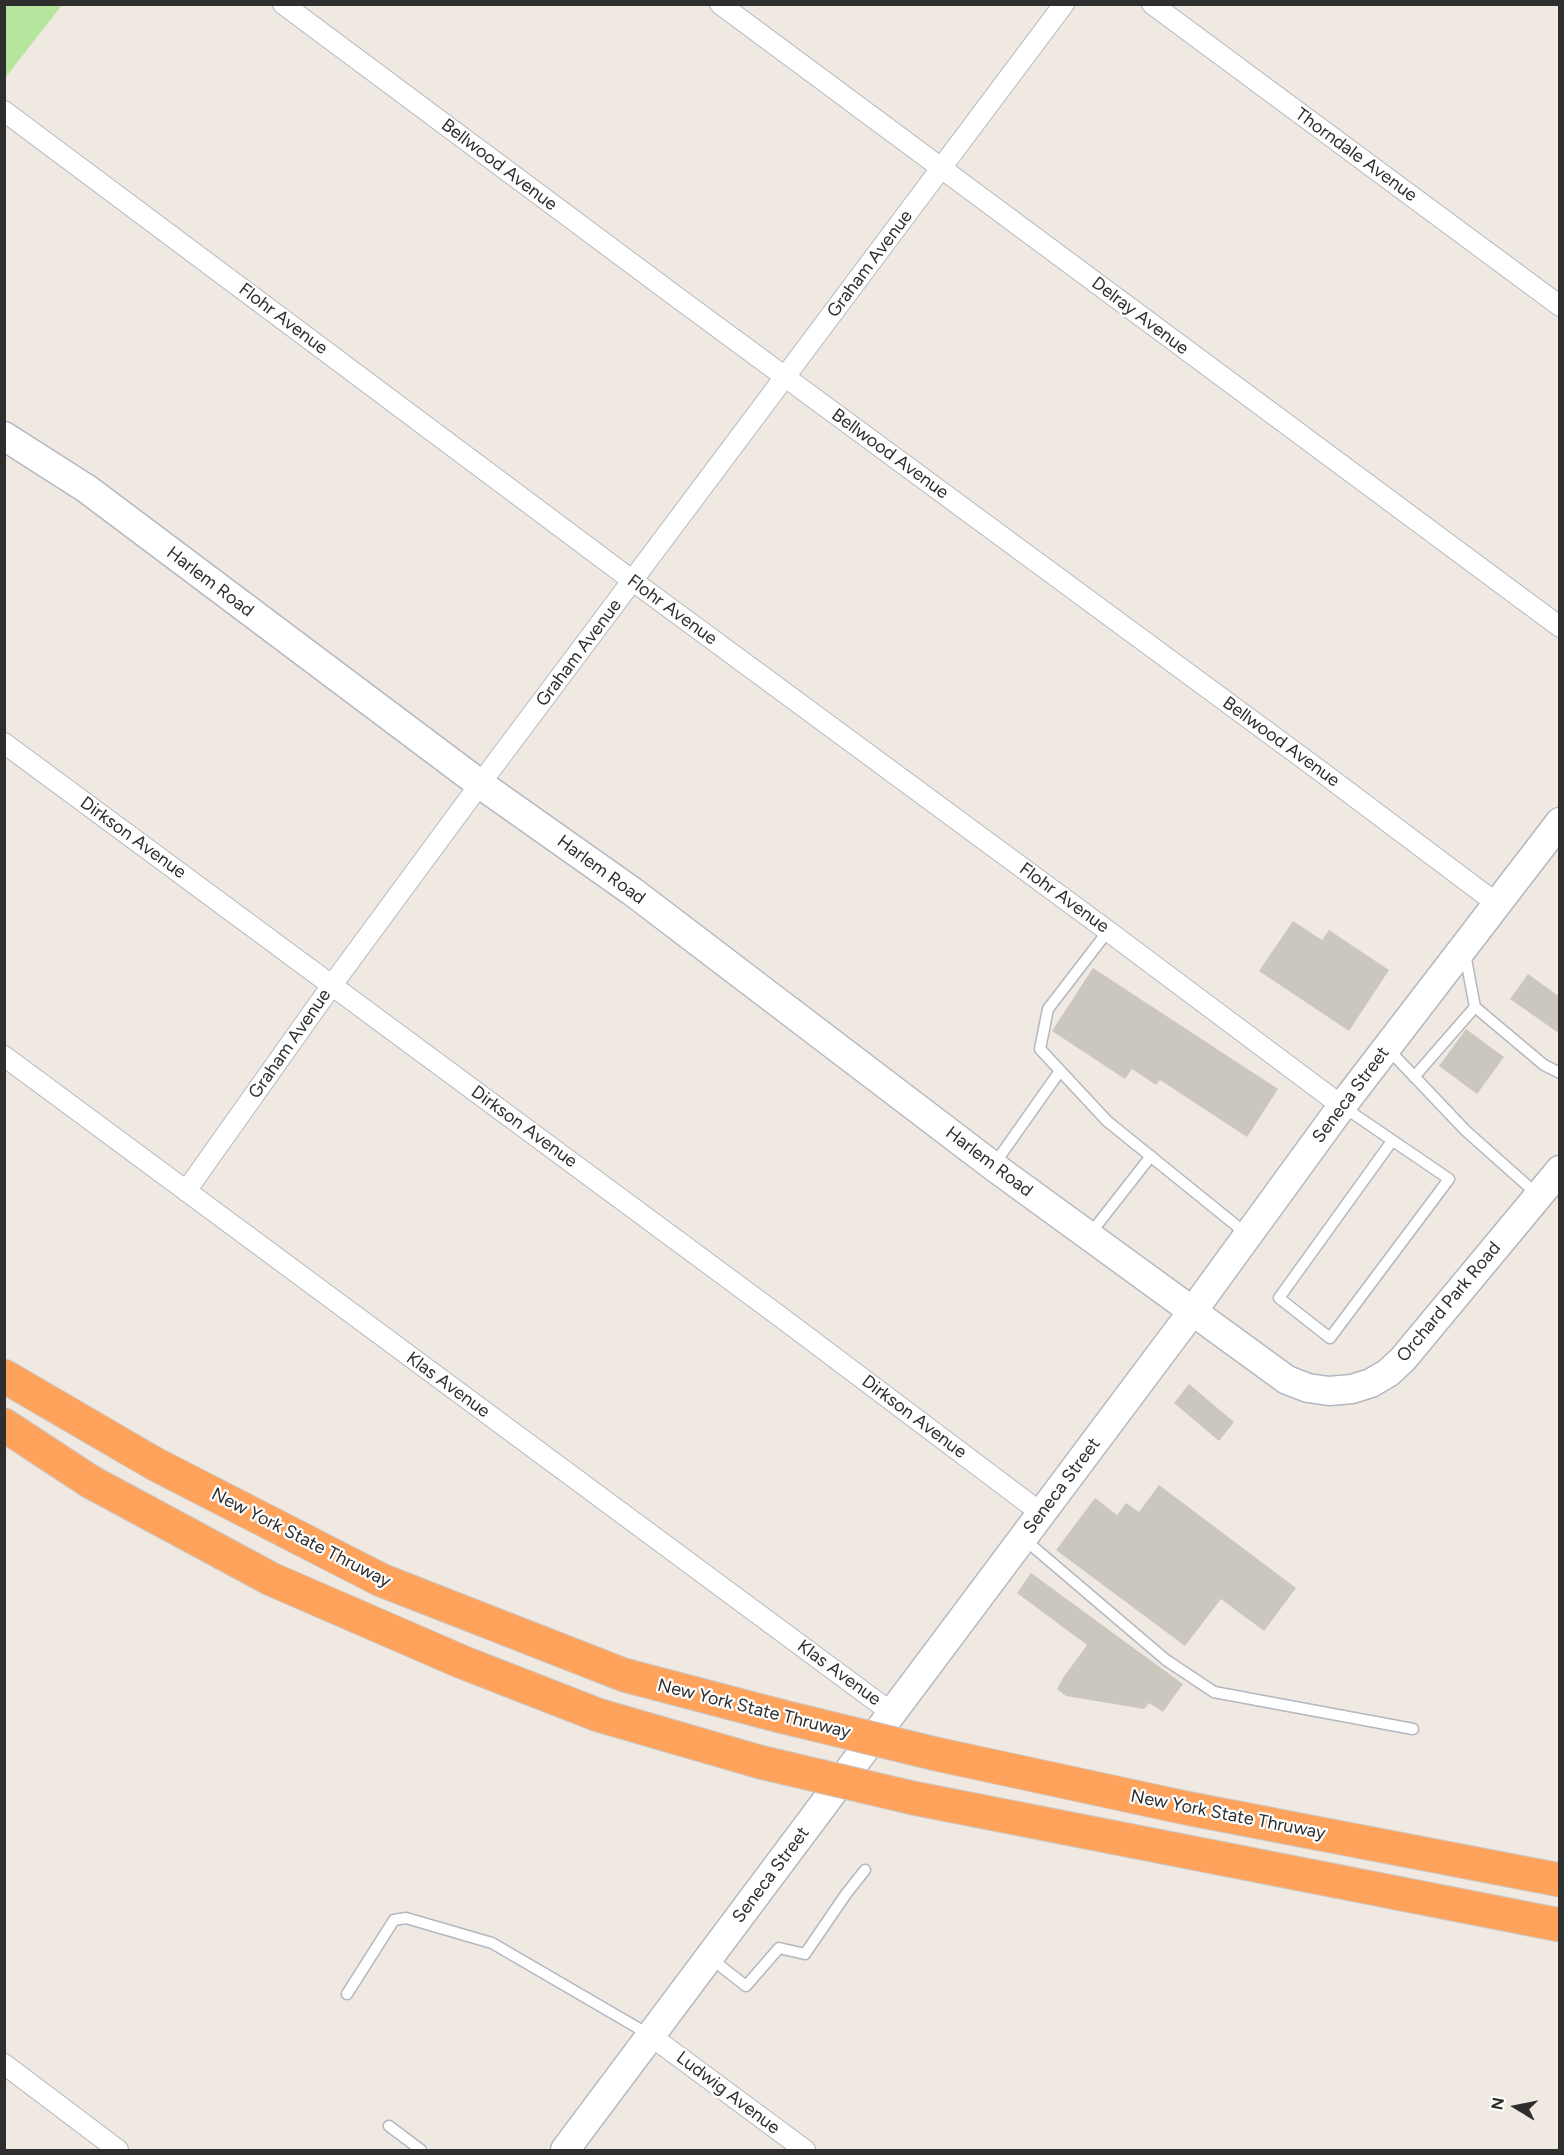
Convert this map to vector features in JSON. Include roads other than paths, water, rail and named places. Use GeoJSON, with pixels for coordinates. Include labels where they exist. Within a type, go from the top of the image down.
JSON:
{"type":"FeatureCollection","features":[{"type":"Feature","properties":{"kind":"highway","name":"New York State Thruway"},"geometry":{"type":"LineString","coordinates":[[4,1376],[155,1464],[381,1580],[624,1675],[936,1754],[1186,1808],[1560,1880]]}},
{"type":"Feature","properties":{"kind":"highway"},"geometry":{"type":"LineString","coordinates":[[4,1425],[91,1482],[271,1580],[462,1662],[598,1715],[760,1762],[913,1798],[1560,1925]]}},
{"type":"Feature","properties":{"kind":"main road","name":"Harlem Road"},"geometry":{"type":"LineString","coordinates":[[4,436],[87,489],[480,784],[633,892],[993,1166],[1192,1312]]}},
{"type":"Feature","properties":{"kind":"main road","name":"Seneca Street"},"geometry":{"type":"LineString","coordinates":[[565,2151],[1192,1312],[1342,1106],[1560,822]]}},
{"type":"Feature","properties":{"kind":"main road","name":"Orchard Park Road"},"geometry":{"type":"LineString","coordinates":[[1192,1312],[1287,1380],[1308,1388],[1329,1391],[1352,1389],[1371,1383],[1388,1373],[1403,1359],[1560,1170]]}},
{"type":"Feature","properties":{"kind":"street","name":"Bellwood Avenue"},"geometry":{"type":"LineString","coordinates":[[283,4],[785,377],[1323,772],[1496,903]]}},
{"type":"Feature","properties":{"kind":"street","name":"Delray Avenue"},"geometry":{"type":"LineString","coordinates":[[720,4],[1557,622]]}},
{"type":"Feature","properties":{"kind":"street","name":"Graham Avenue"},"geometry":{"type":"LineString","coordinates":[[186,1191],[332,985],[480,784],[1065,4]]}},
{"type":"Feature","properties":{"kind":"street","name":"Thorndale Avenue"},"geometry":{"type":"LineString","coordinates":[[1152,4],[1560,306]]}},
{"type":"Feature","properties":{"kind":"street","name":"Flohr Avenue"},"geometry":{"type":"LineString","coordinates":[[4,111],[633,581],[1342,1106]]}},
{"type":"Feature","properties":{"kind":"street","name":"Dirkson Avenue"},"geometry":{"type":"LineString","coordinates":[[4,743],[777,1314],[1041,1513]]}},
{"type":"Feature","properties":{"kind":"street","name":"Klas Avenue"},"geometry":{"type":"LineString","coordinates":[[4,1056],[892,1713]]}},
{"type":"Feature","properties":{"kind":"street","name":"Ludwig Avenue"},"geometry":{"type":"LineString","coordinates":[[651,2036],[805,2151]]}},
{"type":"Feature","properties":{"kind":"street"},"geometry":{"type":"LineString","coordinates":[[4,2064],[118,2151]]}},
{"type":"Feature","properties":{"kind":"lane"},"geometry":{"type":"LineString","coordinates":[[1108,931],[1048,1009],[1040,1049],[1107,1121],[1248,1235]]}},
{"type":"Feature","properties":{"kind":"lane"},"geometry":{"type":"LineString","coordinates":[[1464,946],[1475,1007],[1544,1065],[1560,1074]]}},
{"type":"Feature","properties":{"kind":"lane"},"geometry":{"type":"LineString","coordinates":[[1414,1077],[1475,1007]]}},
{"type":"Feature","properties":{"kind":"lane"},"geometry":{"type":"LineString","coordinates":[[1387,1047],[1466,1131],[1538,1196]]}},
{"type":"Feature","properties":{"kind":"lane"},"geometry":{"type":"LineString","coordinates":[[993,1166],[1060,1071]]}},
{"type":"Feature","properties":{"kind":"lane"},"geometry":{"type":"LineString","coordinates":[[1342,1106],[1449,1179],[1330,1338],[1279,1299],[1392,1141]]}},
{"type":"Feature","properties":{"kind":"lane"},"geometry":{"type":"LineString","coordinates":[[1089,1235],[1151,1156]]}},
{"type":"Feature","properties":{"kind":"lane"},"geometry":{"type":"LineString","coordinates":[[1023,1538],[1166,1660],[1215,1692],[1413,1729]]}},
{"type":"Feature","properties":{"kind":"lane"},"geometry":{"type":"LineString","coordinates":[[709,1957],[746,1986],[779,1948],[804,1954],[846,1894],[866,1870]]}},
{"type":"Feature","properties":{"kind":"lane"},"geometry":{"type":"LineString","coordinates":[[347,1994],[394,1920],[406,1918],[492,1943],[651,2036]]}},
{"type":"Feature","properties":{"kind":"lane"},"geometry":{"type":"LineString","coordinates":[[389,2126],[421,2151]]}}]}
